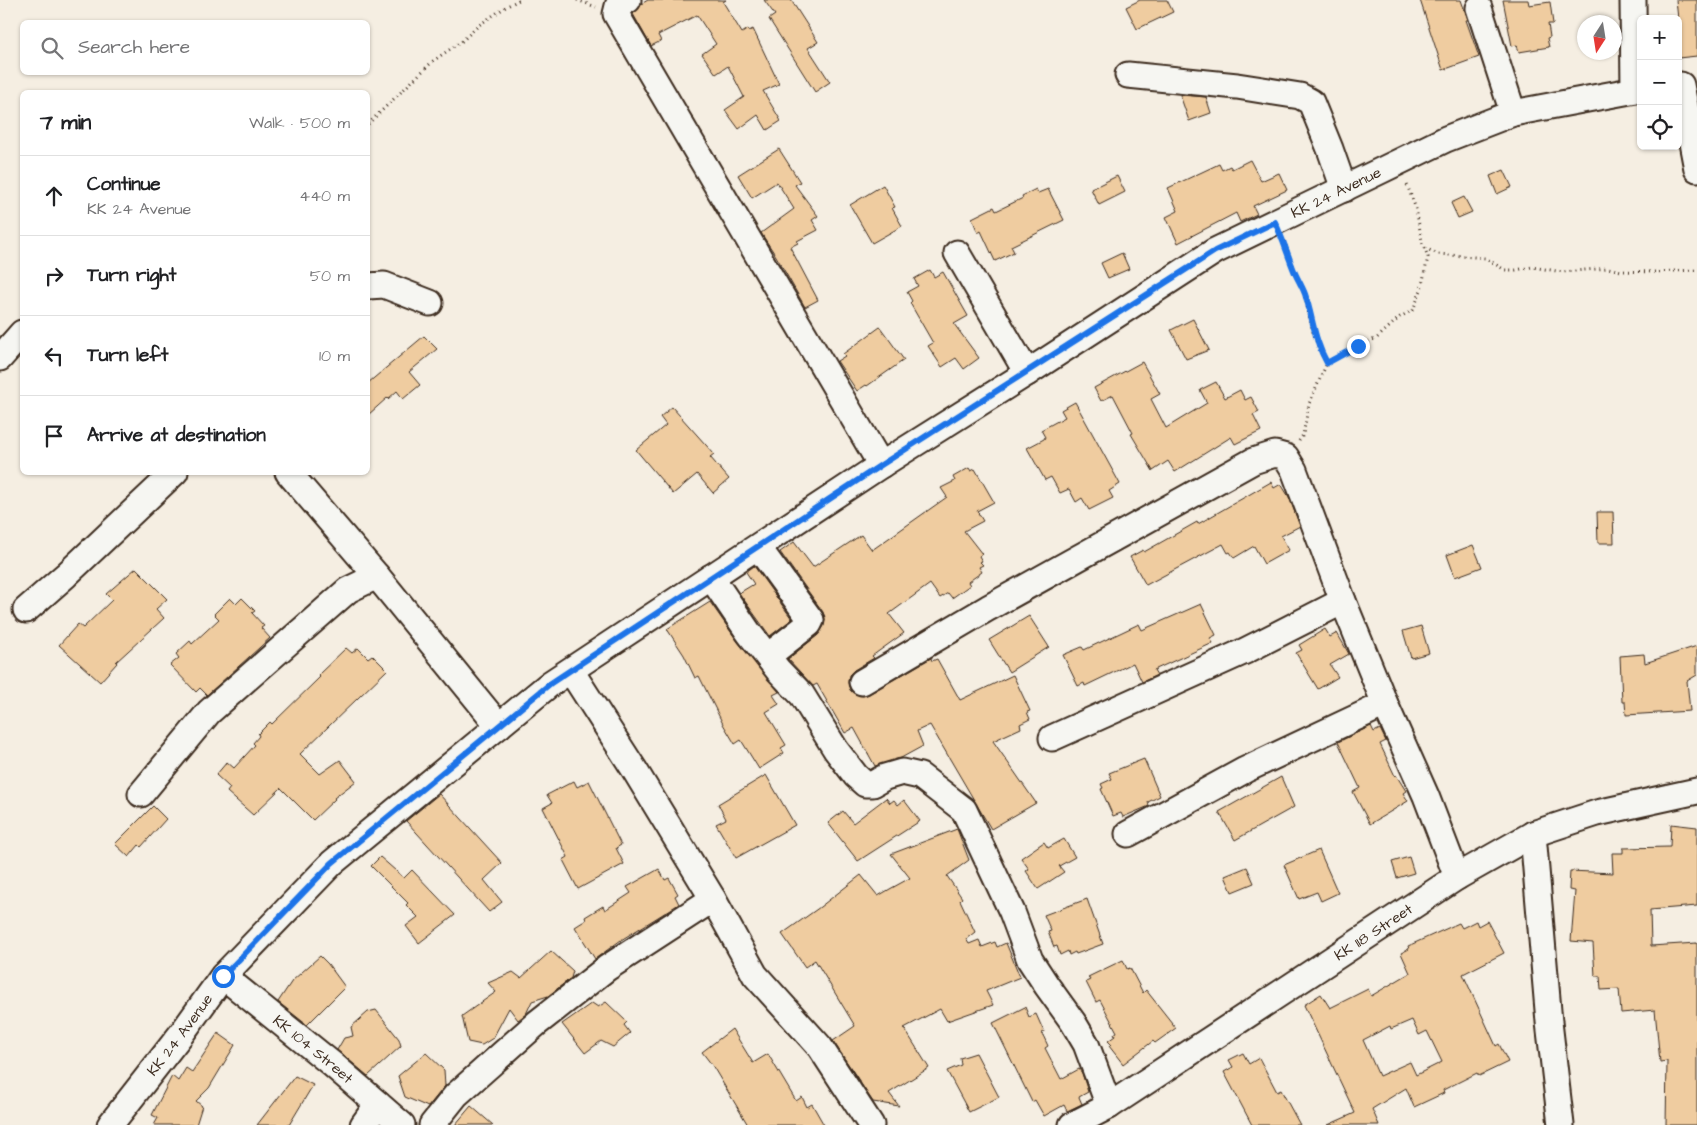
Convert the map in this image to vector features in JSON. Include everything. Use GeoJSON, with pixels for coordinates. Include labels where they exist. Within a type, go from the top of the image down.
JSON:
{"type":"FeatureCollection","features":[{"type":"Feature","properties":{"kind":"street"},"geometry":{"type":"LineString","coordinates":[[628,0],[618,6],[616,14],[881,465]]}},
{"type":"Feature","properties":{"kind":"street"},"geometry":{"type":"LineString","coordinates":[[1633,0],[1637,89]]}},
{"type":"Feature","properties":{"kind":"street"},"geometry":{"type":"LineString","coordinates":[[1479,8],[1513,113]]}},
{"type":"Feature","properties":{"kind":"street"},"geometry":{"type":"LineString","coordinates":[[1128,75],[1237,86],[1300,96],[1311,102],[1344,190]]}},
{"type":"Feature","properties":{"kind":"street"},"geometry":{"type":"LineString","coordinates":[[1686,84],[1697,169]]}},
{"type":"Feature","properties":{"kind":"street","name":"KK 24 Avenue"},"geometry":{"type":"LineString","coordinates":[[110,1125],[182,1033],[223,976],[332,863],[551,683],[881,465],[1215,251],[1446,140],[1513,113],[1637,89]]}},
{"type":"Feature","properties":{"kind":"street"},"geometry":{"type":"LineString","coordinates":[[958,253],[1027,373]]}},
{"type":"Feature","properties":{"kind":"street"},"geometry":{"type":"LineString","coordinates":[[370,286],[384,285],[430,303]]}},
{"type":"Feature","properties":{"kind":"street"},"geometry":{"type":"LineString","coordinates":[[0,358],[20,335]]}},
{"type":"Feature","properties":{"kind":"street"},"geometry":{"type":"LineString","coordinates":[[862,682],[988,608],[1253,461],[1275,454],[1286,457],[1294,470],[1343,601],[1385,704],[1426,796],[1457,877]]}},
{"type":"Feature","properties":{"kind":"street"},"geometry":{"type":"LineString","coordinates":[[26,610],[172,475]]}},
{"type":"Feature","properties":{"kind":"street"},"geometry":{"type":"LineString","coordinates":[[291,475],[499,726]]}},
{"type":"Feature","properties":{"kind":"street"},"geometry":{"type":"LineString","coordinates":[[758,547],[811,620],[810,624],[768,656]]}},
{"type":"Feature","properties":{"kind":"street"},"geometry":{"type":"LineString","coordinates":[[141,794],[209,712],[348,590],[376,576]]}},
{"type":"Feature","properties":{"kind":"street"},"geometry":{"type":"LineString","coordinates":[[711,577],[749,633],[778,670],[802,695],[836,750],[856,776],[865,784],[873,784],[902,772],[920,776],[964,810],[1012,912],[1030,960],[1086,1044],[1109,1106]]}},
{"type":"Feature","properties":{"kind":"street"},"geometry":{"type":"LineString","coordinates":[[1052,738],[1245,651],[1343,601]]}},
{"type":"Feature","properties":{"kind":"street"},"geometry":{"type":"LineString","coordinates":[[571,671],[634,769],[755,975],[820,1047],[871,1125]]}},
{"type":"Feature","properties":{"kind":"street"},"geometry":{"type":"LineString","coordinates":[[1128,834],[1245,770],[1385,704]]}},
{"type":"Feature","properties":{"kind":"street","name":"KK 118 Street"},"geometry":{"type":"LineString","coordinates":[[1072,1125],[1109,1106],[1457,877],[1533,834],[1597,813],[1697,791]]}},
{"type":"Feature","properties":{"kind":"street"},"geometry":{"type":"LineString","coordinates":[[1533,834],[1549,1022],[1561,1125]]}},
{"type":"Feature","properties":{"kind":"street"},"geometry":{"type":"LineString","coordinates":[[432,1125],[456,1095],[537,1023],[607,968],[712,899]]}},
{"type":"Feature","properties":{"kind":"street","name":"KK 104 Street"},"geometry":{"type":"LineString","coordinates":[[223,976],[332,1064],[402,1125]]}},
{"type":"Feature","properties":{"kind":"street"},"geometry":{"type":"LineString","coordinates":[[363,1125],[378,1104]]}},
{"type":"Feature","properties":{"kind":"path"},"geometry":{"type":"LineString","coordinates":[[370,122],[433,61],[462,41],[479,25],[519,0]]}},
{"type":"Feature","properties":{"kind":"path"},"geometry":{"type":"LineString","coordinates":[[1286,457],[1302,435],[1309,404],[1327,363],[1377,338],[1400,317],[1413,310],[1421,290],[1428,257],[1422,241],[1416,209],[1399,162]]}},
{"type":"Feature","properties":{"kind":"path"},"geometry":{"type":"LineString","coordinates":[[1275,222],[1285,242],[1304,292],[1314,332],[1327,363]]}},
{"type":"Feature","properties":{"kind":"path"},"geometry":{"type":"LineString","coordinates":[[1425,248],[1438,254],[1485,258],[1505,270],[1532,267],[1564,272],[1608,268],[1621,271],[1645,272],[1697,270]]}},
{"type":"Feature","properties":{"kind":"building"},"geometry":{"type":"Polygon","coordinates":[[[648,0],[726,0],[723,2],[742,33],[748,29],[749,31],[753,29],[779,84],[763,91],[781,121],[767,130],[758,115],[739,129],[725,110],[744,97],[728,66],[716,74],[702,54],[716,44],[697,15],[658,35],[661,41],[651,46],[633,14],[641,4],[648,0]]]}},
{"type":"Feature","properties":{"kind":"building"},"geometry":{"type":"Polygon","coordinates":[[[764,0],[791,0],[818,42],[808,48],[830,82],[815,92],[769,19],[775,15],[764,0]]]}},
{"type":"Feature","properties":{"kind":"building"},"geometry":{"type":"Polygon","coordinates":[[[1140,0],[1167,0],[1173,12],[1137,29],[1126,7],[1140,0]]]}},
{"type":"Feature","properties":{"kind":"building"},"geometry":{"type":"Polygon","coordinates":[[[1420,0],[1461,0],[1479,57],[1443,70],[1420,0]]]}},
{"type":"Feature","properties":{"kind":"building"},"geometry":{"type":"Polygon","coordinates":[[[1503,0],[1528,0],[1529,5],[1550,2],[1553,24],[1548,24],[1550,37],[1547,38],[1549,47],[1519,52],[1517,45],[1512,46],[1503,0]]]}},
{"type":"Feature","properties":{"kind":"building"},"geometry":{"type":"Polygon","coordinates":[[[1676,0],[1697,0],[1697,56],[1682,58],[1682,15],[1678,15],[1676,0]]]}},
{"type":"Feature","properties":{"kind":"building"},"geometry":{"type":"Polygon","coordinates":[[[1180,95],[1206,97],[1211,113],[1189,121],[1180,95]]]}},
{"type":"Feature","properties":{"kind":"building"},"geometry":{"type":"Polygon","coordinates":[[[779,149],[800,182],[795,185],[818,216],[812,220],[818,230],[790,247],[818,300],[805,307],[761,233],[794,209],[777,182],[752,198],[738,175],[779,149]]]}},
{"type":"Feature","properties":{"kind":"building"},"geometry":{"type":"Polygon","coordinates":[[[1250,160],[1261,181],[1279,173],[1287,190],[1253,206],[1257,214],[1240,222],[1236,213],[1178,243],[1166,217],[1178,211],[1168,188],[1219,164],[1222,170],[1230,166],[1232,169],[1250,160]]]}},
{"type":"Feature","properties":{"kind":"building"},"geometry":{"type":"Polygon","coordinates":[[[1504,170],[1512,187],[1497,194],[1490,176],[1504,170]]]}},
{"type":"Feature","properties":{"kind":"building"},"geometry":{"type":"Polygon","coordinates":[[[1117,176],[1125,192],[1099,205],[1091,189],[1117,176]]]}},
{"type":"Feature","properties":{"kind":"building"},"geometry":{"type":"Polygon","coordinates":[[[883,185],[895,207],[892,208],[902,226],[872,243],[850,205],[883,185]]]}},
{"type":"Feature","properties":{"kind":"building"},"geometry":{"type":"Polygon","coordinates":[[[1036,189],[1038,193],[1048,189],[1064,220],[1011,246],[1014,252],[995,261],[981,231],[978,233],[972,218],[994,207],[996,211],[1023,198],[1022,196],[1036,189]]]}},
{"type":"Feature","properties":{"kind":"building"},"geometry":{"type":"Polygon","coordinates":[[[1464,197],[1472,212],[1458,218],[1451,203],[1464,197]]]}},
{"type":"Feature","properties":{"kind":"building"},"geometry":{"type":"Polygon","coordinates":[[[1122,253],[1129,269],[1108,278],[1101,263],[1122,253]]]}},
{"type":"Feature","properties":{"kind":"building"},"geometry":{"type":"Polygon","coordinates":[[[930,270],[934,277],[943,272],[968,316],[954,324],[979,358],[964,369],[956,358],[942,367],[928,346],[933,343],[910,303],[912,301],[907,292],[918,286],[914,279],[930,270]]]}},
{"type":"Feature","properties":{"kind":"building"},"geometry":{"type":"Polygon","coordinates":[[[1193,319],[1209,350],[1186,359],[1171,330],[1193,319]]]}},
{"type":"Feature","properties":{"kind":"building"},"geometry":{"type":"Polygon","coordinates":[[[880,327],[904,360],[857,391],[837,361],[845,356],[843,354],[880,327]]]}},
{"type":"Feature","properties":{"kind":"building"},"geometry":{"type":"Polygon","coordinates":[[[424,336],[437,349],[409,372],[420,385],[403,399],[397,391],[370,413],[370,381],[424,336]]]}},
{"type":"Feature","properties":{"kind":"building"},"geometry":{"type":"Polygon","coordinates":[[[1142,362],[1160,394],[1151,399],[1166,428],[1207,403],[1200,390],[1216,382],[1225,398],[1240,390],[1245,400],[1251,397],[1259,412],[1253,415],[1261,431],[1235,444],[1231,437],[1175,472],[1168,461],[1153,471],[1131,434],[1133,433],[1113,395],[1101,401],[1094,388],[1142,362]]]}},
{"type":"Feature","properties":{"kind":"building"},"geometry":{"type":"Polygon","coordinates":[[[1075,402],[1120,484],[1109,491],[1113,498],[1089,510],[1082,498],[1076,502],[1069,489],[1060,493],[1051,477],[1045,480],[1027,448],[1044,439],[1045,437],[1041,430],[1065,417],[1061,410],[1075,402]]]}},
{"type":"Feature","properties":{"kind":"building"},"geometry":{"type":"Polygon","coordinates":[[[672,407],[714,454],[710,457],[729,479],[713,493],[697,474],[673,494],[636,450],[666,425],[660,417],[672,407]]]}},
{"type":"Feature","properties":{"kind":"building"},"geometry":{"type":"Polygon","coordinates":[[[969,468],[971,471],[975,469],[994,502],[977,511],[983,521],[964,531],[982,554],[979,556],[982,561],[980,562],[983,565],[979,567],[982,572],[968,582],[970,585],[952,598],[948,593],[940,598],[930,584],[889,614],[904,633],[872,656],[874,658],[854,670],[849,675],[848,683],[850,690],[855,694],[863,696],[931,658],[932,661],[937,659],[960,700],[1013,675],[1030,711],[1027,712],[1030,719],[1020,724],[1021,728],[993,741],[1036,803],[991,829],[930,725],[917,731],[923,746],[901,758],[875,766],[854,728],[845,733],[817,684],[813,686],[788,659],[818,635],[824,626],[825,619],[823,612],[780,552],[794,542],[813,567],[861,535],[872,550],[947,497],[941,488],[955,481],[953,477],[969,468]]]}},
{"type":"Feature","properties":{"kind":"building"},"geometry":{"type":"Polygon","coordinates":[[[1271,482],[1274,488],[1281,484],[1289,497],[1300,526],[1281,536],[1289,550],[1264,564],[1254,546],[1234,558],[1230,552],[1228,553],[1223,544],[1146,585],[1130,557],[1143,550],[1144,552],[1197,522],[1198,524],[1271,482]]]}},
{"type":"Feature","properties":{"kind":"building"},"geometry":{"type":"Polygon","coordinates":[[[1597,512],[1613,512],[1614,543],[1598,543],[1597,512]]]}},
{"type":"Feature","properties":{"kind":"building"},"geometry":{"type":"Polygon","coordinates":[[[1473,545],[1482,567],[1455,577],[1447,555],[1473,545]]]}},
{"type":"Feature","properties":{"kind":"building"},"geometry":{"type":"Polygon","coordinates":[[[754,566],[792,619],[770,636],[739,593],[754,584],[746,572],[754,566]]]}},
{"type":"Feature","properties":{"kind":"building"},"geometry":{"type":"Polygon","coordinates":[[[136,568],[167,599],[156,609],[164,618],[116,662],[100,682],[59,645],[78,624],[83,628],[112,600],[106,594],[136,568]]]}},
{"type":"Feature","properties":{"kind":"building"},"geometry":{"type":"Polygon","coordinates":[[[230,598],[236,604],[242,598],[255,611],[252,613],[264,626],[261,628],[270,638],[207,695],[200,688],[196,692],[170,665],[179,658],[176,654],[190,641],[192,644],[219,619],[214,614],[230,598]]]}},
{"type":"Feature","properties":{"kind":"building"},"geometry":{"type":"Polygon","coordinates":[[[710,602],[738,642],[779,692],[773,695],[779,704],[766,712],[786,745],[781,748],[784,753],[759,769],[741,740],[735,744],[699,676],[695,678],[684,655],[667,629],[710,602]]]}},
{"type":"Feature","properties":{"kind":"building"},"geometry":{"type":"Polygon","coordinates":[[[1201,604],[1216,635],[1210,638],[1213,643],[1154,670],[1157,675],[1142,682],[1133,663],[1085,686],[1084,683],[1078,686],[1063,655],[1082,647],[1084,650],[1139,624],[1142,630],[1201,604]]]}},
{"type":"Feature","properties":{"kind":"building"},"geometry":{"type":"Polygon","coordinates":[[[1029,616],[1049,647],[1009,672],[989,640],[1029,616]]]}},
{"type":"Feature","properties":{"kind":"building"},"geometry":{"type":"Polygon","coordinates":[[[1421,626],[1429,653],[1411,658],[1403,631],[1421,626]]]}},
{"type":"Feature","properties":{"kind":"building"},"geometry":{"type":"Polygon","coordinates":[[[1325,629],[1330,637],[1337,633],[1349,654],[1330,665],[1338,677],[1318,689],[1296,653],[1302,650],[1299,645],[1325,629]]]}},
{"type":"Feature","properties":{"kind":"building"},"geometry":{"type":"Polygon","coordinates":[[[1697,646],[1697,675],[1687,681],[1690,711],[1626,715],[1625,702],[1622,702],[1620,656],[1644,654],[1645,663],[1697,646]]]}},
{"type":"Feature","properties":{"kind":"building"},"geometry":{"type":"Polygon","coordinates":[[[346,648],[352,653],[358,648],[368,658],[372,655],[387,670],[300,754],[320,774],[340,760],[356,781],[334,798],[313,820],[281,788],[253,815],[227,792],[230,788],[216,775],[227,762],[234,768],[255,745],[253,743],[259,736],[258,734],[270,722],[272,724],[320,677],[318,675],[346,648]]]}},
{"type":"Feature","properties":{"kind":"building"},"geometry":{"type":"Polygon","coordinates":[[[1371,726],[1374,732],[1380,729],[1386,741],[1380,744],[1395,776],[1406,791],[1403,793],[1408,801],[1370,824],[1353,792],[1360,788],[1338,742],[1371,726]]]}},
{"type":"Feature","properties":{"kind":"building"},"geometry":{"type":"Polygon","coordinates":[[[1144,759],[1160,796],[1148,802],[1149,806],[1123,817],[1121,813],[1113,816],[1101,789],[1103,788],[1101,784],[1112,779],[1109,773],[1144,759]]]}},
{"type":"Feature","properties":{"kind":"building"},"geometry":{"type":"Polygon","coordinates":[[[766,775],[795,825],[736,858],[716,824],[726,819],[718,804],[766,775]]]}},
{"type":"Feature","properties":{"kind":"building"},"geometry":{"type":"Polygon","coordinates":[[[1281,777],[1294,807],[1235,840],[1219,812],[1281,777]]]}},
{"type":"Feature","properties":{"kind":"building"},"geometry":{"type":"Polygon","coordinates":[[[574,781],[577,787],[589,781],[621,845],[616,848],[624,864],[578,889],[563,860],[568,857],[543,808],[552,803],[547,795],[574,781]]]}},
{"type":"Feature","properties":{"kind":"building"},"geometry":{"type":"Polygon","coordinates":[[[439,794],[502,863],[484,880],[502,902],[489,912],[406,821],[439,794]]]}},
{"type":"Feature","properties":{"kind":"building"},"geometry":{"type":"Polygon","coordinates":[[[886,798],[890,803],[894,800],[898,805],[904,800],[920,821],[858,861],[828,823],[843,811],[853,823],[886,798]]]}},
{"type":"Feature","properties":{"kind":"building"},"geometry":{"type":"Polygon","coordinates":[[[153,806],[166,819],[141,847],[139,845],[129,857],[115,844],[153,806]]]}},
{"type":"Feature","properties":{"kind":"building"},"geometry":{"type":"Polygon","coordinates":[[[1671,824],[1697,827],[1697,906],[1650,910],[1651,946],[1697,943],[1697,1125],[1666,1125],[1667,1061],[1660,1062],[1655,1010],[1621,1013],[1619,989],[1601,990],[1600,976],[1595,976],[1593,943],[1571,941],[1575,891],[1569,890],[1570,871],[1613,873],[1612,853],[1623,853],[1623,848],[1670,847],[1671,824]]]}},
{"type":"Feature","properties":{"kind":"building"},"geometry":{"type":"Polygon","coordinates":[[[957,829],[969,860],[947,876],[962,898],[960,900],[975,932],[966,939],[969,944],[979,940],[982,947],[995,942],[997,947],[1006,943],[1020,977],[986,991],[993,1005],[947,1021],[940,1009],[904,1028],[929,1068],[889,1093],[899,1106],[873,1102],[833,1041],[855,1026],[815,960],[805,967],[782,934],[861,875],[878,896],[910,878],[891,854],[957,829]]]}},
{"type":"Feature","properties":{"kind":"building"},"geometry":{"type":"Polygon","coordinates":[[[1064,839],[1075,857],[1059,866],[1064,872],[1038,889],[1026,871],[1029,869],[1021,858],[1044,842],[1048,848],[1064,839]]]}},
{"type":"Feature","properties":{"kind":"building"},"geometry":{"type":"Polygon","coordinates":[[[1319,850],[1338,893],[1321,901],[1317,892],[1299,899],[1284,865],[1319,850]]]}},
{"type":"Feature","properties":{"kind":"building"},"geometry":{"type":"Polygon","coordinates":[[[380,857],[404,878],[412,870],[455,915],[419,943],[406,926],[418,917],[406,905],[408,903],[371,866],[380,857]]]}},
{"type":"Feature","properties":{"kind":"building"},"geometry":{"type":"Polygon","coordinates":[[[1409,857],[1414,873],[1397,878],[1392,862],[1409,857]]]}},
{"type":"Feature","properties":{"kind":"building"},"geometry":{"type":"Polygon","coordinates":[[[1247,867],[1254,883],[1232,892],[1225,876],[1247,867]]]}},
{"type":"Feature","properties":{"kind":"building"},"geometry":{"type":"Polygon","coordinates":[[[659,869],[665,880],[669,878],[678,894],[675,896],[679,904],[621,940],[595,959],[575,927],[586,920],[585,917],[603,906],[605,910],[631,893],[627,887],[659,869]]]}},
{"type":"Feature","properties":{"kind":"building"},"geometry":{"type":"Polygon","coordinates":[[[1087,899],[1103,944],[1076,954],[1075,952],[1069,955],[1068,951],[1060,955],[1057,946],[1054,947],[1048,932],[1051,931],[1044,915],[1087,899]]]}},
{"type":"Feature","properties":{"kind":"building"},"geometry":{"type":"Polygon","coordinates":[[[1476,921],[1478,926],[1487,921],[1504,953],[1463,974],[1496,1046],[1499,1044],[1508,1062],[1479,1076],[1477,1073],[1443,1090],[1444,1093],[1414,1107],[1406,1088],[1372,1109],[1379,1125],[1328,1125],[1355,1113],[1304,1005],[1321,994],[1330,1008],[1368,989],[1371,996],[1410,973],[1401,953],[1409,949],[1408,946],[1459,923],[1462,928],[1476,921]],[[1412,1020],[1391,1029],[1390,1026],[1363,1040],[1379,1076],[1410,1062],[1416,1075],[1442,1062],[1427,1031],[1419,1035],[1412,1020]]]}},
{"type":"Feature","properties":{"kind":"building"},"geometry":{"type":"Polygon","coordinates":[[[551,951],[573,971],[571,978],[548,996],[532,1001],[526,1014],[518,1020],[509,1008],[493,1038],[482,1045],[468,1042],[462,1016],[496,992],[488,983],[513,972],[521,978],[551,951]]]}},
{"type":"Feature","properties":{"kind":"building"},"geometry":{"type":"Polygon","coordinates":[[[320,956],[345,987],[307,1025],[278,1002],[292,981],[320,956]]]}},
{"type":"Feature","properties":{"kind":"building"},"geometry":{"type":"Polygon","coordinates":[[[1123,960],[1127,969],[1130,968],[1143,993],[1146,990],[1176,1028],[1155,1043],[1153,1041],[1123,1064],[1109,1046],[1111,1044],[1108,1041],[1117,1032],[1100,1000],[1096,1002],[1086,982],[1090,980],[1088,977],[1123,960]]]}},
{"type":"Feature","properties":{"kind":"building"},"geometry":{"type":"Polygon","coordinates":[[[606,1002],[627,1022],[624,1025],[630,1033],[613,1047],[601,1041],[585,1053],[562,1024],[592,1003],[598,1007],[606,1002]]]}},
{"type":"Feature","properties":{"kind":"building"},"geometry":{"type":"Polygon","coordinates":[[[1025,1007],[1029,1017],[1036,1014],[1048,1046],[1045,1048],[1061,1079],[1079,1069],[1082,1073],[1088,1092],[1079,1097],[1082,1104],[1067,1111],[1064,1105],[1044,1116],[1035,1100],[1032,1102],[993,1023],[1025,1007]]]}},
{"type":"Feature","properties":{"kind":"building"},"geometry":{"type":"Polygon","coordinates":[[[376,1010],[399,1039],[401,1046],[368,1076],[337,1050],[344,1038],[353,1036],[351,1027],[368,1012],[376,1010]]]}},
{"type":"Feature","properties":{"kind":"building"},"geometry":{"type":"Polygon","coordinates":[[[732,1029],[753,1063],[768,1054],[796,1101],[802,1097],[807,1107],[812,1104],[824,1125],[748,1125],[712,1065],[702,1052],[732,1029]]]}},
{"type":"Feature","properties":{"kind":"building"},"geometry":{"type":"Polygon","coordinates":[[[218,1033],[235,1045],[209,1088],[196,1101],[202,1106],[196,1125],[154,1125],[158,1118],[152,1115],[172,1076],[178,1081],[186,1068],[192,1072],[218,1033]]]}},
{"type":"Feature","properties":{"kind":"building"},"geometry":{"type":"Polygon","coordinates":[[[426,1053],[444,1070],[445,1086],[428,1107],[405,1097],[398,1076],[426,1053]]]}},
{"type":"Feature","properties":{"kind":"building"},"geometry":{"type":"Polygon","coordinates":[[[976,1053],[999,1097],[969,1112],[947,1071],[961,1065],[960,1058],[976,1053]]]}},
{"type":"Feature","properties":{"kind":"building"},"geometry":{"type":"Polygon","coordinates":[[[1243,1053],[1249,1064],[1259,1058],[1277,1092],[1281,1090],[1300,1125],[1252,1125],[1224,1072],[1233,1067],[1229,1060],[1243,1053]]]}},
{"type":"Feature","properties":{"kind":"building"},"geometry":{"type":"Polygon","coordinates":[[[295,1076],[313,1085],[289,1125],[257,1125],[295,1076]]]}},
{"type":"Feature","properties":{"kind":"building"},"geometry":{"type":"Polygon","coordinates":[[[471,1106],[493,1125],[455,1125],[471,1106]]]}},
{"type":"Feature","properties":{"kind":"route"},"geometry":{"type":"LineString","coordinates":[[223,976],[332,863],[551,683],[881,465],[1215,251],[1275,222],[1285,242],[1304,292],[1314,332],[1327,363],[1358,346]]}}]}
